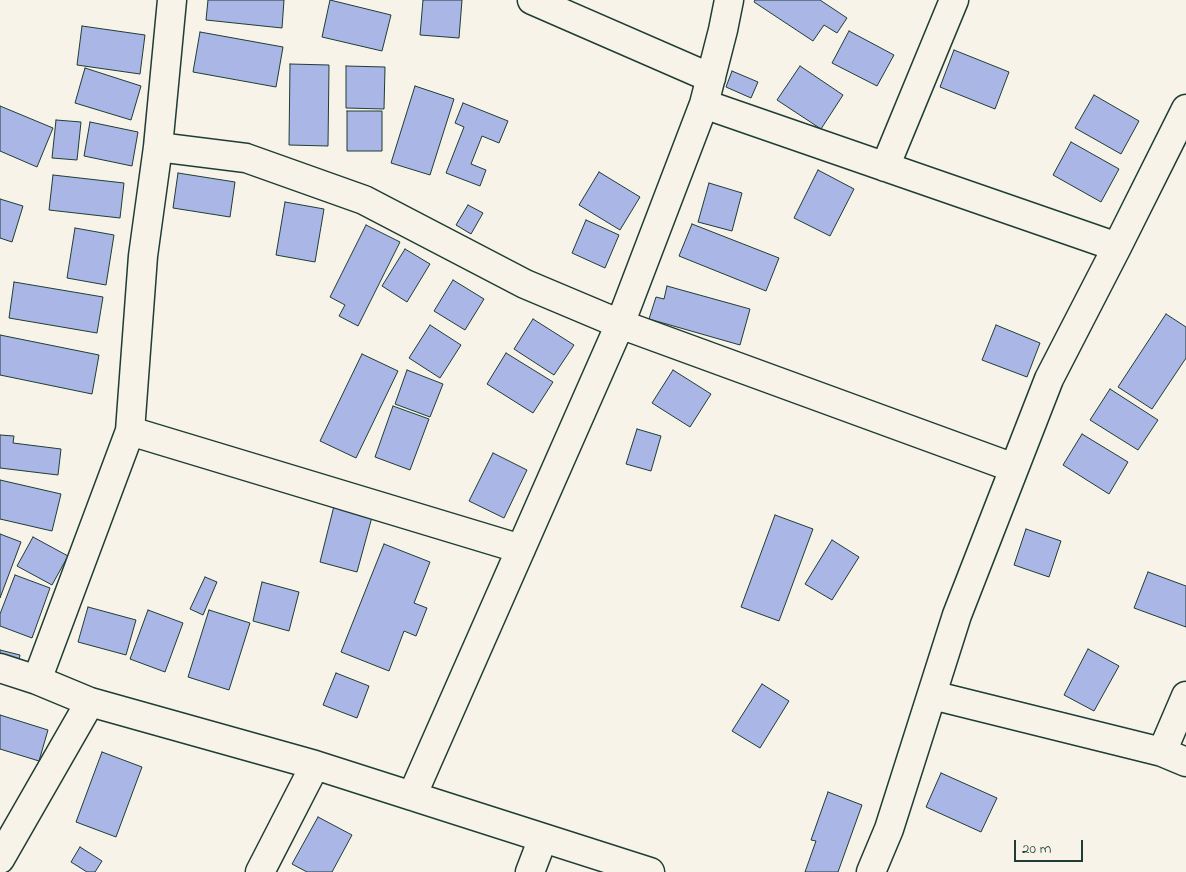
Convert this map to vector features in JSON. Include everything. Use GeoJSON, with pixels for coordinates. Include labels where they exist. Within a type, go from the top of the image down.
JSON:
{"type":"FeatureCollection","features":[{"type":"Feature","properties":{"kind":"street"},"geometry":{"type":"LineString","coordinates":[[37,680],[130,431],[143,256],[158,147],[172,0]]}},
{"type":"Feature","properties":{"kind":"street"},"geometry":{"type":"LineString","coordinates":[[532,0],[711,78]]}},
{"type":"Feature","properties":{"kind":"street"},"geometry":{"type":"LineString","coordinates":[[412,796],[620,324],[704,104],[729,0]]}},
{"type":"Feature","properties":{"kind":"street"},"geometry":{"type":"LineString","coordinates":[[886,167],[954,0]]}},
{"type":"Feature","properties":{"kind":"street"},"geometry":{"type":"LineString","coordinates":[[704,104],[1117,247]]}},
{"type":"Feature","properties":{"kind":"street"},"geometry":{"type":"LineString","coordinates":[[871,872],[890,829],[957,615],[1049,379],[1186,108]]}},
{"type":"Feature","properties":{"kind":"street"},"geometry":{"type":"LineString","coordinates":[[158,147],[246,158],[364,200],[525,284],[620,324],[1014,468]]}},
{"type":"Feature","properties":{"kind":"street"},"geometry":{"type":"LineString","coordinates":[[130,431],[521,549]]}},
{"type":"Feature","properties":{"kind":"street"},"geometry":{"type":"LineString","coordinates":[[0,668],[37,680],[90,702],[315,765],[650,872]]}},
{"type":"Feature","properties":{"kind":"street"},"geometry":{"type":"LineString","coordinates":[[932,696],[1174,757],[1186,696]]}},
{"type":"Feature","properties":{"kind":"street"},"geometry":{"type":"LineString","coordinates":[[0,859],[90,702]]}},
{"type":"Feature","properties":{"kind":"street"},"geometry":{"type":"LineString","coordinates":[[260,872],[315,765]]}},
{"type":"Feature","properties":{"kind":"street"},"geometry":{"type":"LineString","coordinates":[[530,872],[543,838]]}},
{"type":"Feature","properties":{"kind":"building"},"geometry":{"type":"Polygon","coordinates":[[[208,0],[284,0],[282,28],[206,20],[208,0]]]}},
{"type":"Feature","properties":{"kind":"building"},"geometry":{"type":"Polygon","coordinates":[[[330,0],[391,15],[382,51],[322,37],[330,0]]]}},
{"type":"Feature","properties":{"kind":"building"},"geometry":{"type":"Polygon","coordinates":[[[423,0],[462,0],[459,38],[420,35],[423,0]]]}},
{"type":"Feature","properties":{"kind":"building"},"geometry":{"type":"Polygon","coordinates":[[[755,0],[820,0],[847,18],[837,33],[824,25],[813,41],[754,2],[755,0]]]}},
{"type":"Feature","properties":{"kind":"building"},"geometry":{"type":"Polygon","coordinates":[[[82,26],[145,35],[140,74],[77,65],[82,26]]]}},
{"type":"Feature","properties":{"kind":"building"},"geometry":{"type":"Polygon","coordinates":[[[849,31],[894,55],[877,86],[832,63],[849,31]]]}},
{"type":"Feature","properties":{"kind":"building"},"geometry":{"type":"Polygon","coordinates":[[[200,32],[283,47],[276,87],[193,72],[200,32]]]}},
{"type":"Feature","properties":{"kind":"building"},"geometry":{"type":"Polygon","coordinates":[[[954,50],[1009,72],[995,109],[940,87],[954,50]]]}},
{"type":"Feature","properties":{"kind":"building"},"geometry":{"type":"Polygon","coordinates":[[[290,64],[329,65],[328,146],[289,145],[290,64]]]}},
{"type":"Feature","properties":{"kind":"building"},"geometry":{"type":"Polygon","coordinates":[[[346,66],[385,67],[384,109],[346,108],[346,66]]]}},
{"type":"Feature","properties":{"kind":"building"},"geometry":{"type":"Polygon","coordinates":[[[800,66],[843,95],[821,129],[777,100],[800,66]]]}},
{"type":"Feature","properties":{"kind":"building"},"geometry":{"type":"Polygon","coordinates":[[[85,68],[141,86],[131,120],[75,103],[85,68]]]}},
{"type":"Feature","properties":{"kind":"building"},"geometry":{"type":"Polygon","coordinates":[[[732,71],[758,82],[751,98],[726,87],[732,71]]]}},
{"type":"Feature","properties":{"kind":"building"},"geometry":{"type":"Polygon","coordinates":[[[415,86],[454,99],[430,175],[391,163],[415,86]]]}},
{"type":"Feature","properties":{"kind":"building"},"geometry":{"type":"Polygon","coordinates":[[[1094,95],[1139,121],[1121,154],[1075,128],[1094,95]]]}},
{"type":"Feature","properties":{"kind":"building"},"geometry":{"type":"Polygon","coordinates":[[[463,103],[508,121],[499,143],[482,136],[471,164],[486,170],[480,186],[446,173],[464,127],[455,123],[463,103]]]}},
{"type":"Feature","properties":{"kind":"building"},"geometry":{"type":"Polygon","coordinates":[[[0,106],[53,128],[37,167],[0,151],[0,106]]]}},
{"type":"Feature","properties":{"kind":"building"},"geometry":{"type":"Polygon","coordinates":[[[347,111],[382,111],[382,151],[347,151],[347,111]]]}},
{"type":"Feature","properties":{"kind":"building"},"geometry":{"type":"Polygon","coordinates":[[[56,120],[81,122],[77,160],[52,158],[56,120]]]}},
{"type":"Feature","properties":{"kind":"building"},"geometry":{"type":"Polygon","coordinates":[[[90,122],[138,132],[132,166],[84,156],[90,122]]]}},
{"type":"Feature","properties":{"kind":"building"},"geometry":{"type":"Polygon","coordinates":[[[1071,142],[1119,169],[1101,202],[1053,175],[1071,142]]]}},
{"type":"Feature","properties":{"kind":"building"},"geometry":{"type":"Polygon","coordinates":[[[818,170],[854,189],[830,236],[794,218],[818,170]]]}},
{"type":"Feature","properties":{"kind":"building"},"geometry":{"type":"Polygon","coordinates":[[[599,172],[640,197],[620,230],[579,205],[599,172]]]}},
{"type":"Feature","properties":{"kind":"building"},"geometry":{"type":"Polygon","coordinates":[[[178,173],[235,182],[230,217],[173,208],[178,173]]]}},
{"type":"Feature","properties":{"kind":"building"},"geometry":{"type":"Polygon","coordinates":[[[53,175],[124,183],[120,218],[49,210],[53,175]]]}},
{"type":"Feature","properties":{"kind":"building"},"geometry":{"type":"Polygon","coordinates":[[[709,183],[742,193],[732,231],[698,222],[709,183]]]}},
{"type":"Feature","properties":{"kind":"building"},"geometry":{"type":"Polygon","coordinates":[[[0,199],[23,206],[12,242],[0,238],[0,199]]]}},
{"type":"Feature","properties":{"kind":"building"},"geometry":{"type":"Polygon","coordinates":[[[285,202],[324,209],[315,262],[276,255],[285,202]]]}},
{"type":"Feature","properties":{"kind":"building"},"geometry":{"type":"Polygon","coordinates":[[[468,205],[483,213],[471,234],[456,225],[468,205]]]}},
{"type":"Feature","properties":{"kind":"building"},"geometry":{"type":"Polygon","coordinates":[[[586,220],[619,235],[605,268],[572,253],[586,220]]]}},
{"type":"Feature","properties":{"kind":"building"},"geometry":{"type":"Polygon","coordinates":[[[692,224],[779,258],[766,291],[679,256],[692,224]]]}},
{"type":"Feature","properties":{"kind":"building"},"geometry":{"type":"Polygon","coordinates":[[[366,225],[400,242],[358,326],[339,316],[345,305],[330,297],[366,225]]]}},
{"type":"Feature","properties":{"kind":"building"},"geometry":{"type":"Polygon","coordinates":[[[75,228],[114,235],[106,285],[67,278],[75,228]]]}},
{"type":"Feature","properties":{"kind":"building"},"geometry":{"type":"Polygon","coordinates":[[[405,249],[430,264],[407,302],[382,286],[405,249]]]}},
{"type":"Feature","properties":{"kind":"building"},"geometry":{"type":"Polygon","coordinates":[[[453,280],[484,299],[465,330],[434,311],[453,280]]]}},
{"type":"Feature","properties":{"kind":"building"},"geometry":{"type":"Polygon","coordinates":[[[14,282],[103,297],[97,333],[9,318],[14,282]]]}},
{"type":"Feature","properties":{"kind":"building"},"geometry":{"type":"Polygon","coordinates":[[[667,286],[750,309],[740,345],[649,319],[656,297],[664,299],[667,286]]]}},
{"type":"Feature","properties":{"kind":"building"},"geometry":{"type":"Polygon","coordinates":[[[1166,314],[1186,327],[1186,358],[1152,409],[1118,387],[1166,314]]]}},
{"type":"Feature","properties":{"kind":"building"},"geometry":{"type":"Polygon","coordinates":[[[533,319],[574,345],[554,375],[514,349],[533,319]]]}},
{"type":"Feature","properties":{"kind":"building"},"geometry":{"type":"Polygon","coordinates":[[[430,325],[461,345],[440,378],[409,358],[430,325]]]}},
{"type":"Feature","properties":{"kind":"building"},"geometry":{"type":"Polygon","coordinates":[[[996,325],[1040,343],[1027,377],[982,360],[996,325]]]}},
{"type":"Feature","properties":{"kind":"building"},"geometry":{"type":"Polygon","coordinates":[[[0,335],[99,355],[92,394],[0,375],[0,335]]]}},
{"type":"Feature","properties":{"kind":"building"},"geometry":{"type":"Polygon","coordinates":[[[506,353],[553,382],[533,413],[487,384],[506,353]]]}},
{"type":"Feature","properties":{"kind":"building"},"geometry":{"type":"Polygon","coordinates":[[[362,354],[398,371],[356,458],[320,441],[362,354]]]}},
{"type":"Feature","properties":{"kind":"building"},"geometry":{"type":"Polygon","coordinates":[[[407,370],[443,384],[430,417],[395,404],[407,370]]]}},
{"type":"Feature","properties":{"kind":"building"},"geometry":{"type":"Polygon","coordinates":[[[673,370],[711,394],[690,427],[652,403],[673,370]]]}},
{"type":"Feature","properties":{"kind":"building"},"geometry":{"type":"Polygon","coordinates":[[[1110,389],[1158,420],[1138,450],[1090,420],[1110,389]]]}},
{"type":"Feature","properties":{"kind":"building"},"geometry":{"type":"Polygon","coordinates":[[[393,406],[429,419],[410,470],[375,457],[393,406]]]}},
{"type":"Feature","properties":{"kind":"building"},"geometry":{"type":"Polygon","coordinates":[[[637,429],[661,436],[651,471],[626,464],[637,429]]]}},
{"type":"Feature","properties":{"kind":"building"},"geometry":{"type":"Polygon","coordinates":[[[1082,434],[1128,462],[1109,494],[1063,465],[1082,434]]]}},
{"type":"Feature","properties":{"kind":"building"},"geometry":{"type":"Polygon","coordinates":[[[0,435],[14,436],[13,443],[61,449],[58,475],[0,468],[0,435]]]}},
{"type":"Feature","properties":{"kind":"building"},"geometry":{"type":"Polygon","coordinates":[[[493,453],[527,470],[504,518],[469,501],[493,453]]]}},
{"type":"Feature","properties":{"kind":"building"},"geometry":{"type":"Polygon","coordinates":[[[0,480],[61,494],[52,531],[0,519],[0,480]]]}},
{"type":"Feature","properties":{"kind":"building"},"geometry":{"type":"Polygon","coordinates":[[[334,506],[372,517],[357,572],[320,562],[334,506]]]}},
{"type":"Feature","properties":{"kind":"building"},"geometry":{"type":"Polygon","coordinates":[[[775,515],[813,529],[779,621],[741,607],[775,515]]]}},
{"type":"Feature","properties":{"kind":"building"},"geometry":{"type":"Polygon","coordinates":[[[1026,529],[1061,541],[1049,577],[1014,565],[1026,529]]]}},
{"type":"Feature","properties":{"kind":"building"},"geometry":{"type":"Polygon","coordinates":[[[0,534],[21,542],[0,598],[0,534]]]}},
{"type":"Feature","properties":{"kind":"building"},"geometry":{"type":"Polygon","coordinates":[[[33,537],[68,556],[52,585],[17,566],[33,537]]]}},
{"type":"Feature","properties":{"kind":"building"},"geometry":{"type":"Polygon","coordinates":[[[832,540],[859,557],[832,600],[805,584],[832,540]]]}},
{"type":"Feature","properties":{"kind":"building"},"geometry":{"type":"Polygon","coordinates":[[[384,544],[430,562],[414,603],[427,608],[416,636],[404,631],[389,671],[341,652],[384,544]]]}},
{"type":"Feature","properties":{"kind":"building"},"geometry":{"type":"Polygon","coordinates":[[[1148,572],[1186,586],[1186,627],[1134,608],[1148,572]]]}},
{"type":"Feature","properties":{"kind":"building"},"geometry":{"type":"Polygon","coordinates":[[[15,575],[50,588],[32,638],[0,626],[0,614],[15,575]]]}},
{"type":"Feature","properties":{"kind":"building"},"geometry":{"type":"Polygon","coordinates":[[[205,577],[217,582],[203,615],[190,609],[205,577]]]}},
{"type":"Feature","properties":{"kind":"building"},"geometry":{"type":"Polygon","coordinates":[[[262,582],[299,592],[289,631],[253,621],[262,582]]]}},
{"type":"Feature","properties":{"kind":"building"},"geometry":{"type":"Polygon","coordinates":[[[88,607],[136,620],[126,655],[78,642],[88,607]]]}},
{"type":"Feature","properties":{"kind":"building"},"geometry":{"type":"Polygon","coordinates":[[[148,610],[183,623],[165,672],[130,659],[148,610]]]}},
{"type":"Feature","properties":{"kind":"building"},"geometry":{"type":"Polygon","coordinates":[[[209,610],[250,623],[229,690],[188,677],[209,610]]]}},
{"type":"Feature","properties":{"kind":"building"},"geometry":{"type":"Polygon","coordinates":[[[1088,649],[1119,666],[1094,711],[1064,695],[1088,649]]]}},
{"type":"Feature","properties":{"kind":"building"},"geometry":{"type":"Polygon","coordinates":[[[0,650],[20,655],[18,664],[0,659],[0,650]]]}},
{"type":"Feature","properties":{"kind":"building"},"geometry":{"type":"Polygon","coordinates":[[[336,673],[369,686],[357,718],[323,705],[336,673]]]}},
{"type":"Feature","properties":{"kind":"building"},"geometry":{"type":"Polygon","coordinates":[[[762,684],[789,701],[760,748],[732,731],[762,684]]]}},
{"type":"Feature","properties":{"kind":"building"},"geometry":{"type":"Polygon","coordinates":[[[0,715],[48,730],[39,761],[0,749],[0,715]]]}},
{"type":"Feature","properties":{"kind":"building"},"geometry":{"type":"Polygon","coordinates":[[[102,752],[142,767],[116,837],[76,822],[102,752]]]}},
{"type":"Feature","properties":{"kind":"building"},"geometry":{"type":"Polygon","coordinates":[[[941,773],[997,798],[981,832],[926,807],[941,773]]]}},
{"type":"Feature","properties":{"kind":"building"},"geometry":{"type":"Polygon","coordinates":[[[828,792],[862,805],[838,872],[805,872],[816,841],[811,840],[828,792]]]}},
{"type":"Feature","properties":{"kind":"building"},"geometry":{"type":"Polygon","coordinates":[[[318,817],[352,835],[332,872],[307,872],[292,864],[318,817]]]}},
{"type":"Feature","properties":{"kind":"building"},"geometry":{"type":"Polygon","coordinates":[[[80,847],[102,861],[95,872],[87,872],[71,862],[80,847]]]}}]}
